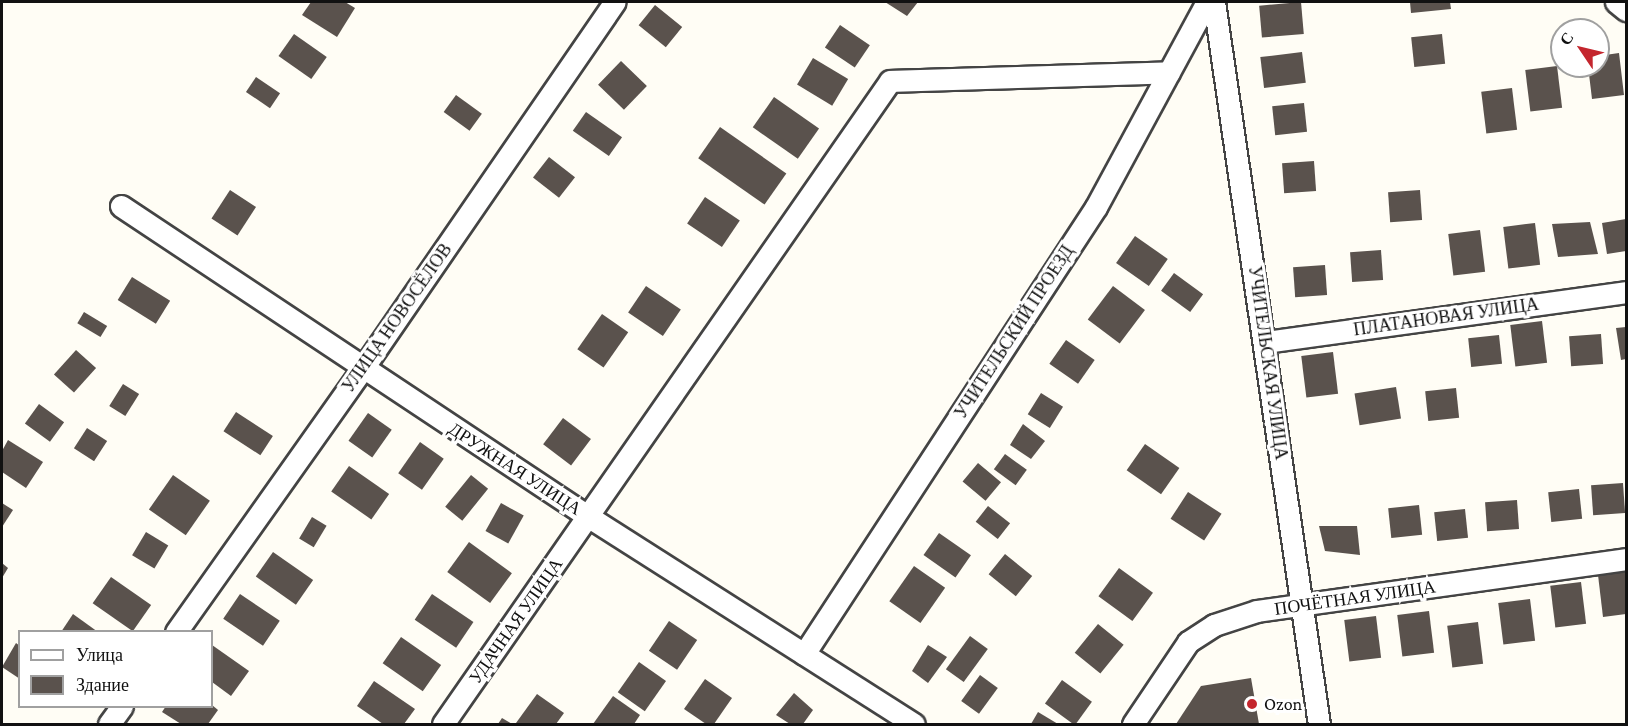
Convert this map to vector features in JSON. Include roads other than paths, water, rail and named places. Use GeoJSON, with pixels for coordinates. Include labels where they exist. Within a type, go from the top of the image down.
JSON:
{"type":"FeatureCollection","features":[{"type":"Feature","properties":{"kind":"street","name":"УЛИЦА НОВОСЁЛОВ"},"geometry":{"type":"LineString","coordinates":[[177,630],[363,369],[615,2]]}},
{"type":"Feature","properties":{"kind":"street","name":"УЧИТЕЛЬСКИЙ ПРОЕЗД"},"geometry":{"type":"LineString","coordinates":[[804,654],[1096,207],[1207,2]]}},
{"type":"Feature","properties":{"kind":"street","name":"УЧИТЕЛЬСКАЯ УЛИЦА"},"geometry":{"type":"LineString","coordinates":[[1214,2],[1266,342],[1319,724]]}},
{"type":"Feature","properties":{"kind":"street"},"geometry":{"type":"LineString","coordinates":[[1616,2],[1626,10]]}},
{"type":"Feature","properties":{"kind":"street","name":"УДАЧНАЯ УЛИЦА"},"geometry":{"type":"LineString","coordinates":[[443,724],[890,81],[1169,72]]}},
{"type":"Feature","properties":{"kind":"street","name":"ДРУЖНАЯ УЛИЦА"},"geometry":{"type":"LineString","coordinates":[[121,206],[363,369],[589,517],[915,724]]}},
{"type":"Feature","properties":{"kind":"street","name":"ПЛАТАНОВАЯ УЛИЦА"},"geometry":{"type":"LineString","coordinates":[[1266,342],[1626,292]]}},
{"type":"Feature","properties":{"kind":"street","name":"ПОЧЁТНАЯ УЛИЦА"},"geometry":{"type":"LineString","coordinates":[[1134,724],[1188,642],[1214,625],[1257,611],[1626,559]]}},
{"type":"Feature","properties":{"kind":"street"},"geometry":{"type":"LineString","coordinates":[[109,724],[121,708]]}},
{"type":"Feature","properties":{"kind":"place","name":"Ozon"},"geometry":{"type":"Point","coordinates":[1252,704]}}]}
